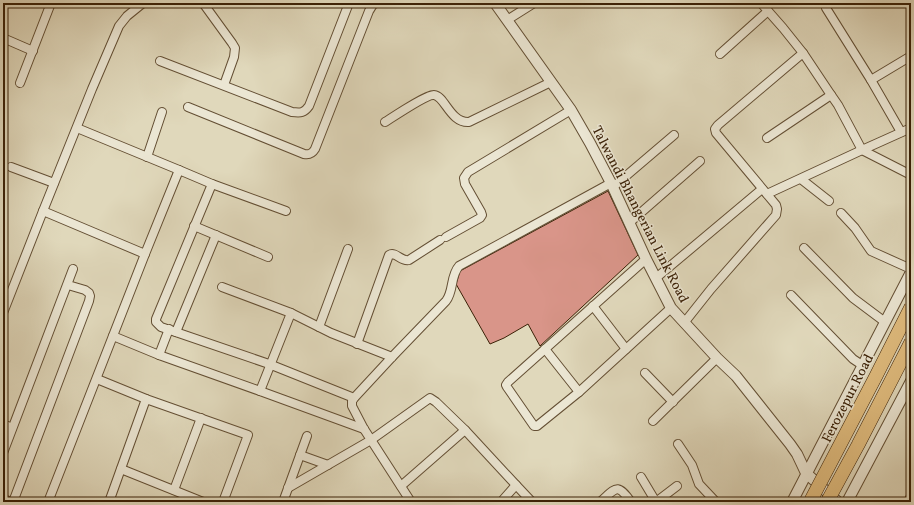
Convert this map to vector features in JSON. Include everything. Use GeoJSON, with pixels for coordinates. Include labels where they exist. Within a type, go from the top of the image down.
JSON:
{"type":"FeatureCollection","features":[{"type":"Feature","properties":{"kind":"highway","name":"Ferozepur Road"},"geometry":{"type":"LineString","coordinates":[[810,502],[911,307]]}},
{"type":"Feature","properties":{"kind":"highway"},"geometry":{"type":"LineString","coordinates":[[833,501],[858,445],[911,342]]}},
{"type":"Feature","properties":{"kind":"street"},"geometry":{"type":"LineString","coordinates":[[20,83],[51,3]]}},
{"type":"Feature","properties":{"kind":"street"},"geometry":{"type":"LineString","coordinates":[[3,313],[92,89],[121,22],[143,3]]}},
{"type":"Feature","properties":{"kind":"street"},"geometry":{"type":"LineString","coordinates":[[160,61],[292,112],[302,112],[309,106],[349,3]]}},
{"type":"Feature","properties":{"kind":"street"},"geometry":{"type":"LineString","coordinates":[[188,107],[304,154],[311,154],[315,149],[369,11],[374,3]]}},
{"type":"Feature","properties":{"kind":"street","name":"Talwandi Bhangerian Link Road"},"geometry":{"type":"LineString","coordinates":[[495,3],[571,110],[612,185],[646,259],[671,308],[717,358],[736,376],[790,444],[797,454],[806,473],[833,501]]}},
{"type":"Feature","properties":{"kind":"street"},"geometry":{"type":"LineString","coordinates":[[507,20],[534,3]]}},
{"type":"Feature","properties":{"kind":"street"},"geometry":{"type":"LineString","coordinates":[[761,3],[803,53],[838,105],[862,150],[911,175]]}},
{"type":"Feature","properties":{"kind":"street"},"geometry":{"type":"LineString","coordinates":[[204,4],[235,48],[234,57],[224,85]]}},
{"type":"Feature","properties":{"kind":"street"},"geometry":{"type":"LineString","coordinates":[[826,8],[871,80],[901,132]]}},
{"type":"Feature","properties":{"kind":"street"},"geometry":{"type":"LineString","coordinates":[[720,54],[768,11]]}},
{"type":"Feature","properties":{"kind":"street"},"geometry":{"type":"LineString","coordinates":[[3,38],[33,51]]}},
{"type":"Feature","properties":{"kind":"street"},"geometry":{"type":"LineString","coordinates":[[684,323],[711,289],[776,215],[777,207],[716,134],[715,129],[803,53]]}},
{"type":"Feature","properties":{"kind":"street"},"geometry":{"type":"LineString","coordinates":[[871,80],[911,56]]}},
{"type":"Feature","properties":{"kind":"street"},"geometry":{"type":"LineString","coordinates":[[385,122],[426,97],[434,95],[440,99],[458,120],[462,122],[469,122],[550,82]]}},
{"type":"Feature","properties":{"kind":"street"},"geometry":{"type":"LineString","coordinates":[[767,138],[831,95]]}},
{"type":"Feature","properties":{"kind":"street"},"geometry":{"type":"LineString","coordinates":[[357,344],[388,255],[392,254],[404,260],[409,260],[443,238],[480,218],[482,215],[481,212],[465,184],[464,178],[468,172],[571,110]]}},
{"type":"Feature","properties":{"kind":"street"},"geometry":{"type":"LineString","coordinates":[[147,157],[162,112]]}},
{"type":"Feature","properties":{"kind":"street"},"geometry":{"type":"LineString","coordinates":[[77,128],[212,184],[286,211]]}},
{"type":"Feature","properties":{"kind":"street"},"geometry":{"type":"LineString","coordinates":[[656,278],[765,192],[800,179],[911,128]]}},
{"type":"Feature","properties":{"kind":"street"},"geometry":{"type":"LineString","coordinates":[[411,502],[364,429],[352,406],[352,401],[354,398],[448,298],[455,271],[459,266],[612,185],[674,135]]}},
{"type":"Feature","properties":{"kind":"street"},"geometry":{"type":"LineString","coordinates":[[629,222],[700,161]]}},
{"type":"Feature","properties":{"kind":"street"},"geometry":{"type":"LineString","coordinates":[[11,167],[54,183]]}},
{"type":"Feature","properties":{"kind":"street"},"geometry":{"type":"LineString","coordinates":[[48,502],[178,170]]}},
{"type":"Feature","properties":{"kind":"street"},"geometry":{"type":"LineString","coordinates":[[800,179],[829,201]]}},
{"type":"Feature","properties":{"kind":"street"},"geometry":{"type":"LineString","coordinates":[[212,184],[156,322],[172,330],[270,364],[354,398]]}},
{"type":"Feature","properties":{"kind":"street"},"geometry":{"type":"LineString","coordinates":[[43,211],[144,254]]}},
{"type":"Feature","properties":{"kind":"street"},"geometry":{"type":"LineString","coordinates":[[841,213],[855,228],[871,251],[911,269]]}},
{"type":"Feature","properties":{"kind":"street"},"geometry":{"type":"LineString","coordinates":[[194,226],[268,256]]}},
{"type":"Feature","properties":{"kind":"street"},"geometry":{"type":"LineString","coordinates":[[159,355],[216,235]]}},
{"type":"Feature","properties":{"kind":"street"},"geometry":{"type":"LineString","coordinates":[[804,248],[853,298],[885,322]]}},
{"type":"Feature","properties":{"kind":"street"},"geometry":{"type":"LineString","coordinates":[[319,327],[348,249]]}},
{"type":"Feature","properties":{"kind":"street"},"geometry":{"type":"LineString","coordinates":[[646,259],[545,349],[506,385],[507,387],[534,426],[539,426],[579,392],[671,308]]}},
{"type":"Feature","properties":{"kind":"street"},"geometry":{"type":"LineString","coordinates":[[3,453],[73,269]]}},
{"type":"Feature","properties":{"kind":"street"},"geometry":{"type":"LineString","coordinates":[[792,502],[911,272]]}},
{"type":"Feature","properties":{"kind":"street"},"geometry":{"type":"LineString","coordinates":[[9,501],[89,301],[89,293],[85,290],[68,285]]}},
{"type":"Feature","properties":{"kind":"street"},"geometry":{"type":"LineString","coordinates":[[222,287],[290,313],[327,332],[392,357]]}},
{"type":"Feature","properties":{"kind":"street"},"geometry":{"type":"LineString","coordinates":[[791,295],[853,359],[862,365]]}},
{"type":"Feature","properties":{"kind":"street"},"geometry":{"type":"LineString","coordinates":[[593,306],[626,349]]}},
{"type":"Feature","properties":{"kind":"street"},"geometry":{"type":"LineString","coordinates":[[260,390],[290,313]]}},
{"type":"Feature","properties":{"kind":"street"},"geometry":{"type":"LineString","coordinates":[[113,336],[159,355],[260,390],[364,429]]}},
{"type":"Feature","properties":{"kind":"street"},"geometry":{"type":"LineString","coordinates":[[545,349],[579,392]]}},
{"type":"Feature","properties":{"kind":"street"},"geometry":{"type":"LineString","coordinates":[[653,422],[717,358]]}},
{"type":"Feature","properties":{"kind":"street"},"geometry":{"type":"LineString","coordinates":[[645,373],[673,402]]}},
{"type":"Feature","properties":{"kind":"street"},"geometry":{"type":"LineString","coordinates":[[96,379],[146,399],[248,435],[223,502]]}},
{"type":"Feature","properties":{"kind":"street"},"geometry":{"type":"LineString","coordinates":[[847,502],[911,381]]}},
{"type":"Feature","properties":{"kind":"street"},"geometry":{"type":"LineString","coordinates":[[288,488],[371,440],[430,398],[465,430],[532,502]]}},
{"type":"Feature","properties":{"kind":"street"},"geometry":{"type":"LineString","coordinates":[[109,502],[146,399]]}},
{"type":"Feature","properties":{"kind":"street"},"geometry":{"type":"LineString","coordinates":[[174,490],[201,418]]}},
{"type":"Feature","properties":{"kind":"street"},"geometry":{"type":"LineString","coordinates":[[3,424],[12,428]]}},
{"type":"Feature","properties":{"kind":"street"},"geometry":{"type":"LineString","coordinates":[[401,486],[465,430]]}},
{"type":"Feature","properties":{"kind":"street"},"geometry":{"type":"LineString","coordinates":[[283,502],[307,436]]}},
{"type":"Feature","properties":{"kind":"street"},"geometry":{"type":"LineString","coordinates":[[678,444],[692,465],[699,484],[716,502]]}},
{"type":"Feature","properties":{"kind":"street"},"geometry":{"type":"LineString","coordinates":[[300,455],[328,464]]}},
{"type":"Feature","properties":{"kind":"street"},"geometry":{"type":"LineString","coordinates":[[121,469],[174,490],[182,498],[203,502]]}},
{"type":"Feature","properties":{"kind":"street"},"geometry":{"type":"LineString","coordinates":[[641,477],[656,502],[676,486]]}},
{"type":"Feature","properties":{"kind":"street"},"geometry":{"type":"LineString","coordinates":[[501,502],[516,485]]}},
{"type":"Feature","properties":{"kind":"street"},"geometry":{"type":"LineString","coordinates":[[600,502],[615,489],[621,489],[630,502]]}},
{"type":"Feature","properties":{"kind":"street"},"geometry":{"type":"LineString","coordinates":[[908,502],[911,496]]}},
{"type":"Feature","properties":{"kind":"building"},"geometry":{"type":"Polygon","coordinates":[[[608,191],[638,255],[540,346],[528,324],[504,338],[490,344],[456,284],[460,271],[608,191]]]}}]}
